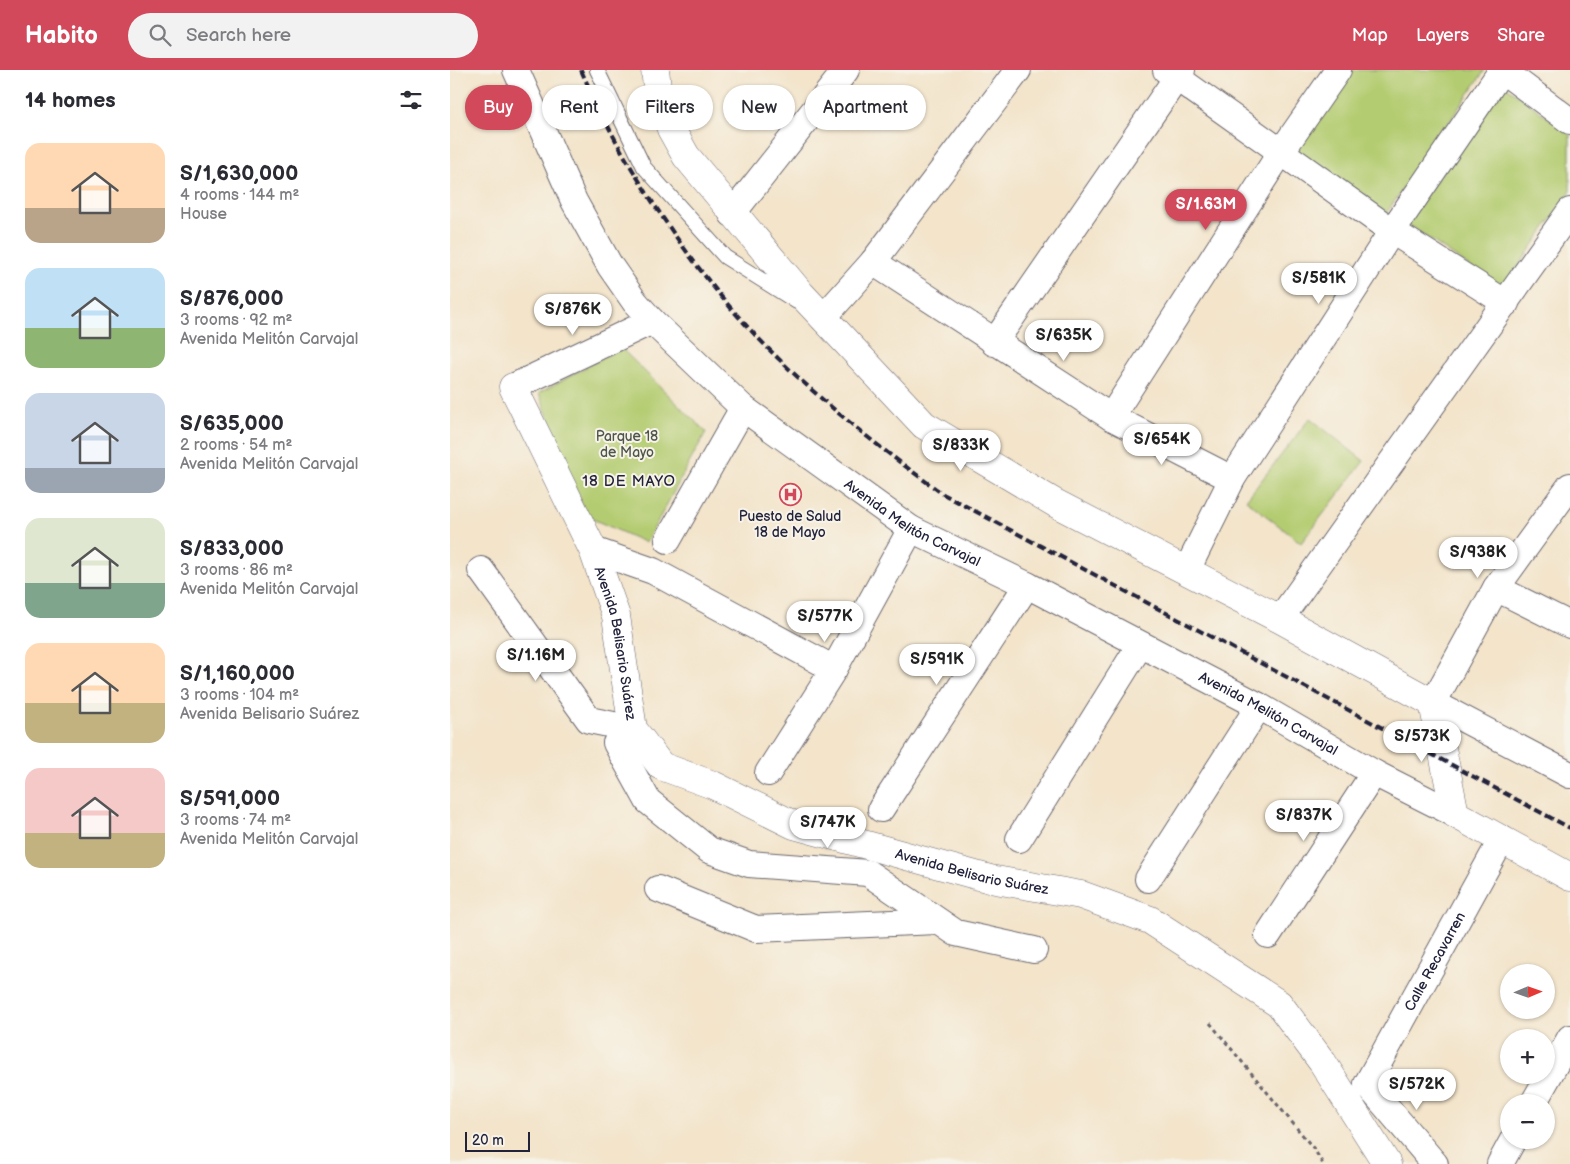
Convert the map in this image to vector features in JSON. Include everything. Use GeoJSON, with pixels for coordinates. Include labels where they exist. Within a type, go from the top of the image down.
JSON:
{"type":"FeatureCollection","features":[{"type":"Feature","properties":{"kind":"street","name":"Avenida Melitón Carvajal"},"geometry":{"type":"LineString","coordinates":[[516,70],[579,209],[610,266],[634,302],[743,408],[911,529],[1027,585],[1259,706],[1374,773],[1455,814],[1570,877]]}},
{"type":"Feature","properties":{"kind":"street"},"geometry":{"type":"LineString","coordinates":[[732,214],[846,70]]}},
{"type":"Feature","properties":{"kind":"street"},"geometry":{"type":"LineString","coordinates":[[823,318],[872,262],[1018,70]]}},
{"type":"Feature","properties":{"kind":"street"},"geometry":{"type":"LineString","coordinates":[[1111,417],[1281,152],[1338,70]]}},
{"type":"Feature","properties":{"kind":"street"},"geometry":{"type":"LineString","coordinates":[[1187,570],[1232,479],[1392,231],[1502,70],[1570,121]]}},
{"type":"Feature","properties":{"kind":"street"},"geometry":{"type":"LineString","coordinates":[[994,343],[1175,72],[1281,152],[1392,231],[1506,302]]}},
{"type":"Feature","properties":{"kind":"street"},"geometry":{"type":"LineString","coordinates":[[661,75],[671,129],[686,156],[732,214],[823,318],[924,425],[1055,503],[1280,619],[1570,775]]}},
{"type":"Feature","properties":{"kind":"street"},"geometry":{"type":"LineString","coordinates":[[1280,619],[1570,211]]}},
{"type":"Feature","properties":{"kind":"street"},"geometry":{"type":"LineString","coordinates":[[872,262],[994,343],[1111,417],[1232,479]]}},
{"type":"Feature","properties":{"kind":"street"},"geometry":{"type":"LineString","coordinates":[[512,387],[652,321]]}},
{"type":"Feature","properties":{"kind":"street","name":"Avenida Belisario Suárez"},"geometry":{"type":"LineString","coordinates":[[512,387],[593,550],[616,616],[634,729],[660,766],[713,785],[794,826],[990,879],[1081,895],[1150,920],[1279,1004],[1323,1063],[1387,1164]]}},
{"type":"Feature","properties":{"kind":"street"},"geometry":{"type":"LineString","coordinates":[[668,540],[743,408]]}},
{"type":"Feature","properties":{"kind":"street"},"geometry":{"type":"LineString","coordinates":[[1455,814],[1433,703],[1496,588],[1570,486]]}},
{"type":"Feature","properties":{"kind":"street"},"geometry":{"type":"LineString","coordinates":[[768,773],[834,669],[911,529]]}},
{"type":"Feature","properties":{"kind":"street"},"geometry":{"type":"LineString","coordinates":[[593,550],[653,570],[834,669]]}},
{"type":"Feature","properties":{"kind":"street"},"geometry":{"type":"LineString","coordinates":[[481,570],[589,720],[634,729]]}},
{"type":"Feature","properties":{"kind":"street"},"geometry":{"type":"LineString","coordinates":[[882,809],[1027,585]]}},
{"type":"Feature","properties":{"kind":"street"},"geometry":{"type":"LineString","coordinates":[[1496,588],[1570,625]]}},
{"type":"Feature","properties":{"kind":"street"},"geometry":{"type":"LineString","coordinates":[[1019,839],[1140,645]]}},
{"type":"Feature","properties":{"kind":"street"},"geometry":{"type":"LineString","coordinates":[[1148,879],[1259,706]]}},
{"type":"Feature","properties":{"kind":"street"},"geometry":{"type":"LineString","coordinates":[[634,729],[616,742],[648,801],[708,850],[749,864],[868,873],[956,933],[1034,950]]}},
{"type":"Feature","properties":{"kind":"street"},"geometry":{"type":"LineString","coordinates":[[1268,935],[1374,773]]}},
{"type":"Feature","properties":{"kind":"street","name":"Calle Recavarren"},"geometry":{"type":"LineString","coordinates":[[1435,1164],[1367,1084],[1502,839]]}},
{"type":"Feature","properties":{"kind":"street"},"geometry":{"type":"LineString","coordinates":[[658,889],[756,929],[937,921]]}},
{"type":"Feature","properties":{"kind":"street"},"geometry":{"type":"LineString","coordinates":[[1538,1094],[1570,1038]]}},
{"type":"Feature","properties":{"kind":"street"},"geometry":{"type":"LineString","coordinates":[[1500,1164],[1508,1149]]}},
{"type":"Feature","properties":{"kind":"lane"},"geometry":{"type":"LineString","coordinates":[[597,70],[644,167],[724,257],[823,318]]}},
{"type":"Feature","properties":{"kind":"path"},"geometry":{"type":"LineString","coordinates":[[1210,1023],[1314,1149],[1323,1164]]}},
{"type":"Feature","properties":{"kind":"green space"},"geometry":{"type":"Polygon","coordinates":[[[1351,70],[1485,70],[1385,215],[1293,151],[1351,70]]]}},
{"type":"Feature","properties":{"kind":"green space"},"geometry":{"type":"Polygon","coordinates":[[[1504,85],[1570,134],[1570,193],[1502,289],[1406,223],[1504,85]]]}},
{"type":"Feature","properties":{"kind":"green space","name":"Parque 18 de Mayo"},"geometry":{"type":"Polygon","coordinates":[[[621,348],[706,432],[646,543],[586,516],[539,393],[621,348]]]}},
{"type":"Feature","properties":{"kind":"green space"},"geometry":{"type":"Polygon","coordinates":[[[1310,418],[1364,461],[1301,543],[1246,500],[1310,418]]]}},
{"type":"Feature","properties":{"kind":"railway"},"geometry":{"type":"LineString","coordinates":[[581,70],[610,129],[643,187],[680,242],[720,295],[744,323],[797,376],[825,402],[884,450],[943,494],[1570,828]]}},
{"type":"Feature","properties":{"kind":"place","name":"Puesto de Salud 18 de Mayo"},"geometry":{"type":"Point","coordinates":[790,494]}},
{"type":"Feature","properties":{"kind":"district","name":"18 DE MAYO"},"geometry":{"type":"Point","coordinates":[629,481]}}]}
